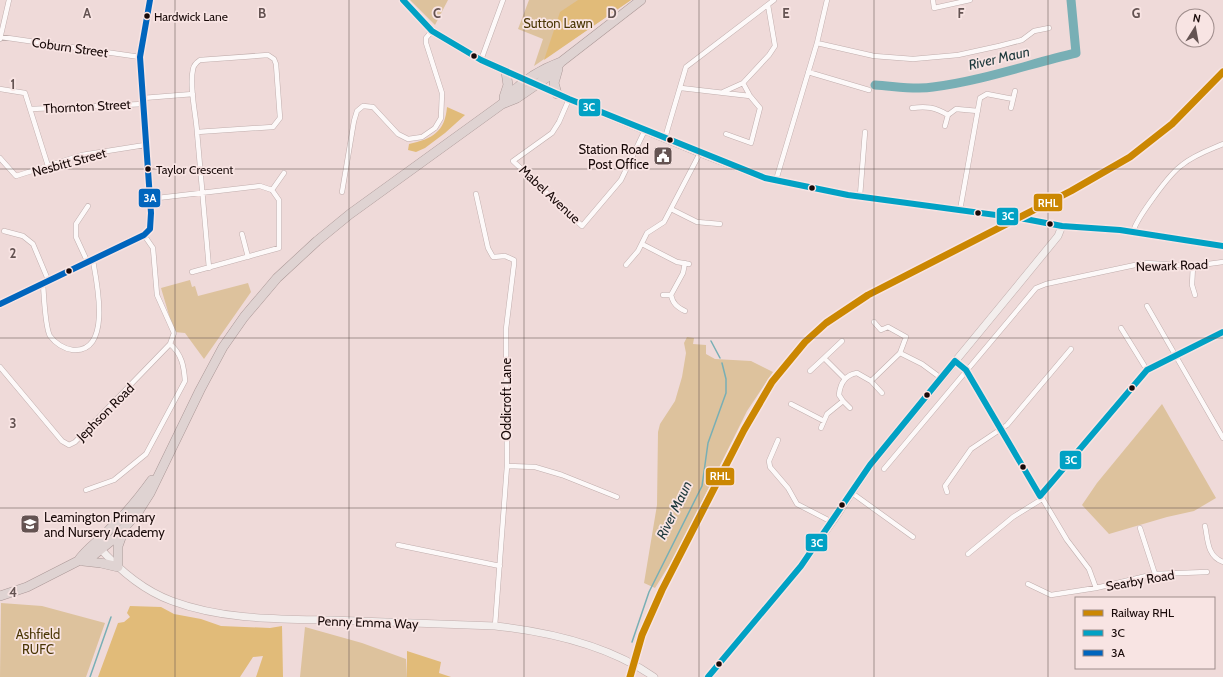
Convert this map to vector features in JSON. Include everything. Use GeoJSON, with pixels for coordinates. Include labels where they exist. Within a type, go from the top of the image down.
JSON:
{"type":"FeatureCollection","features":[{"type":"Feature","properties":{"kind":"highway"},"geometry":{"type":"LineString","coordinates":[[78,561],[100,563],[118,567],[118,546],[125,528],[144,502],[223,347],[244,317],[277,278],[317,241],[384,189],[502,104],[517,98],[537,85],[549,76],[561,62],[641,0]]}},
{"type":"Feature","properties":{"kind":"highway"},"geometry":{"type":"LineString","coordinates":[[502,104],[512,91],[526,81],[543,69],[561,62]]}},
{"type":"Feature","properties":{"kind":"highway"},"geometry":{"type":"LineString","coordinates":[[557,94],[555,80],[561,62]]}},
{"type":"Feature","properties":{"kind":"highway"},"geometry":{"type":"LineString","coordinates":[[502,104],[508,85],[506,72]]}},
{"type":"Feature","properties":{"kind":"highway"},"geometry":{"type":"LineString","coordinates":[[98,546],[161,467]]}},
{"type":"Feature","properties":{"kind":"highway"},"geometry":{"type":"LineString","coordinates":[[0,596],[39,582],[78,561],[85,551],[98,546],[125,528]]}},
{"type":"Feature","properties":{"kind":"main road","name":"Newark Road"},"geometry":{"type":"LineString","coordinates":[[403,0],[432,31],[481,60],[526,81],[732,167],[776,180],[860,196],[1062,226],[1092,227],[1134,232],[1223,246]]}},
{"type":"Feature","properties":{"kind":"main road"},"geometry":{"type":"LineString","coordinates":[[708,677],[801,566],[870,465],[1058,236],[1062,226]]}},
{"type":"Feature","properties":{"kind":"main road","name":"Penny Emma Way"},"geometry":{"type":"LineString","coordinates":[[98,546],[135,582],[171,601],[195,608],[239,616],[495,626],[550,634],[587,645],[624,660],[654,677]]}},
{"type":"Feature","properties":{"kind":"street"},"geometry":{"type":"LineString","coordinates":[[0,38],[2,21],[9,0]]}},
{"type":"Feature","properties":{"kind":"street"},"geometry":{"type":"LineString","coordinates":[[0,304],[91,262],[144,235],[150,229],[144,104],[140,57],[150,0]]}},
{"type":"Feature","properties":{"kind":"street"},"geometry":{"type":"LineString","coordinates":[[481,60],[502,0]]}},
{"type":"Feature","properties":{"kind":"street"},"geometry":{"type":"LineString","coordinates":[[665,138],[686,67],[774,0]]}},
{"type":"Feature","properties":{"kind":"street"},"geometry":{"type":"LineString","coordinates":[[776,180],[817,43],[827,0]]}},
{"type":"Feature","properties":{"kind":"street"},"geometry":{"type":"LineString","coordinates":[[932,0],[934,8],[970,0]]}},
{"type":"Feature","properties":{"kind":"street"},"geometry":{"type":"LineString","coordinates":[[723,92],[743,83],[775,46],[768,5]]}},
{"type":"Feature","properties":{"kind":"street"},"geometry":{"type":"LineString","coordinates":[[817,43],[874,56],[912,58],[958,55],[999,46],[1022,40],[1034,31],[1046,28],[1045,36]]}},
{"type":"Feature","properties":{"kind":"street"},"geometry":{"type":"LineString","coordinates":[[342,192],[354,122],[357,112],[363,106],[373,107],[398,134],[408,139],[422,137],[435,128],[441,118],[442,93],[426,43],[426,38],[432,31]]}},
{"type":"Feature","properties":{"kind":"street","name":"Coburn Street"},"geometry":{"type":"LineString","coordinates":[[0,38],[140,57]]}},
{"type":"Feature","properties":{"kind":"street"},"geometry":{"type":"LineString","coordinates":[[198,132],[273,127],[280,118],[276,64],[274,58],[268,55],[200,60],[195,64],[193,69],[193,94],[198,132],[201,192],[209,268]]}},
{"type":"Feature","properties":{"kind":"street"},"geometry":{"type":"LineString","coordinates":[[808,72],[869,90]]}},
{"type":"Feature","properties":{"kind":"street"},"geometry":{"type":"LineString","coordinates":[[726,134],[752,143],[760,108],[750,96],[743,83]]}},
{"type":"Feature","properties":{"kind":"street"},"geometry":{"type":"LineString","coordinates":[[681,88],[750,96]]}},
{"type":"Feature","properties":{"kind":"street"},"geometry":{"type":"LineString","coordinates":[[0,89],[25,93],[48,166]]}},
{"type":"Feature","properties":{"kind":"street"},"geometry":{"type":"LineString","coordinates":[[1011,108],[1015,90]]}},
{"type":"Feature","properties":{"kind":"street"},"geometry":{"type":"LineString","coordinates":[[143,98],[193,94]]}},
{"type":"Feature","properties":{"kind":"street"},"geometry":{"type":"LineString","coordinates":[[960,210],[980,98],[987,94],[1013,99]]}},
{"type":"Feature","properties":{"kind":"street","name":"Mabel Avenue"},"geometry":{"type":"LineString","coordinates":[[569,99],[559,122],[552,133],[513,161],[582,226],[621,180],[646,130]]}},
{"type":"Feature","properties":{"kind":"street","name":"Thornton Street"},"geometry":{"type":"LineString","coordinates":[[31,109],[144,104]]}},
{"type":"Feature","properties":{"kind":"street"},"geometry":{"type":"LineString","coordinates":[[912,108],[926,106],[937,108],[948,115]]}},
{"type":"Feature","properties":{"kind":"street"},"geometry":{"type":"LineString","coordinates":[[945,126],[948,115],[956,109],[978,111]]}},
{"type":"Feature","properties":{"kind":"street"},"geometry":{"type":"LineString","coordinates":[[860,196],[865,132]]}},
{"type":"Feature","properties":{"kind":"street"},"geometry":{"type":"LineString","coordinates":[[1134,232],[1135,226],[1152,201],[1181,165],[1196,156],[1223,144]]}},
{"type":"Feature","properties":{"kind":"street","name":"Nesbitt Street"},"geometry":{"type":"LineString","coordinates":[[0,158],[16,176],[82,155],[145,145]]}},
{"type":"Feature","properties":{"kind":"street"},"geometry":{"type":"LineString","coordinates":[[626,265],[642,244],[647,233],[664,222],[700,154]]}},
{"type":"Feature","properties":{"kind":"street"},"geometry":{"type":"LineString","coordinates":[[272,190],[284,173]]}},
{"type":"Feature","properties":{"kind":"street"},"geometry":{"type":"LineString","coordinates":[[149,199],[260,186],[272,190],[279,200],[278,248],[192,272]]}},
{"type":"Feature","properties":{"kind":"street","name":"Oddicroft Lane"},"geometry":{"type":"LineString","coordinates":[[476,194],[488,248],[493,257],[505,256],[514,260],[506,329],[507,466],[495,626]]}},
{"type":"Feature","properties":{"kind":"street"},"geometry":{"type":"LineString","coordinates":[[43,284],[51,336],[58,344],[74,350],[86,347],[95,338],[99,325],[91,262],[76,237],[76,224],[88,206]]}},
{"type":"Feature","properties":{"kind":"street"},"geometry":{"type":"LineString","coordinates":[[671,209],[697,222],[720,224]]}},
{"type":"Feature","properties":{"kind":"street"},"geometry":{"type":"LineString","coordinates":[[4,231],[23,236],[33,244],[49,282]]}},
{"type":"Feature","properties":{"kind":"street"},"geometry":{"type":"LineString","coordinates":[[242,234],[248,257]]}},
{"type":"Feature","properties":{"kind":"street","name":"Jephson Road"},"geometry":{"type":"LineString","coordinates":[[0,367],[62,441],[69,445],[75,442],[170,344],[174,333],[157,295],[153,248],[144,235]]}},
{"type":"Feature","properties":{"kind":"street"},"geometry":{"type":"LineString","coordinates":[[642,244],[677,262],[687,263],[671,295],[672,302],[685,311]]}},
{"type":"Feature","properties":{"kind":"street","name":"Newark Road"},"geometry":{"type":"LineString","coordinates":[[884,469],[1036,288],[1046,284],[1146,263],[1193,266],[1223,262]]}},
{"type":"Feature","properties":{"kind":"street"},"geometry":{"type":"LineString","coordinates":[[1193,266],[1192,285],[1195,295]]}},
{"type":"Feature","properties":{"kind":"street"},"geometry":{"type":"LineString","coordinates":[[663,295],[671,295]]}},
{"type":"Feature","properties":{"kind":"street"},"geometry":{"type":"LineString","coordinates":[[1148,306],[1223,438]]}},
{"type":"Feature","properties":{"kind":"street"},"geometry":{"type":"LineString","coordinates":[[871,381],[900,353],[906,336],[888,327],[881,330],[874,322]]}},
{"type":"Feature","properties":{"kind":"street"},"geometry":{"type":"LineString","coordinates":[[1121,328],[1147,370]]}},
{"type":"Feature","properties":{"kind":"street"},"geometry":{"type":"LineString","coordinates":[[968,554],[1013,517],[1041,498],[1147,370],[1223,332]]}},
{"type":"Feature","properties":{"kind":"street"},"geometry":{"type":"LineString","coordinates":[[810,371],[842,341]]}},
{"type":"Feature","properties":{"kind":"street"},"geometry":{"type":"LineString","coordinates":[[86,490],[114,480],[146,454],[185,382],[180,354],[170,344]]}},
{"type":"Feature","properties":{"kind":"street"},"geometry":{"type":"LineString","coordinates":[[947,492],[945,486],[971,449],[1007,425],[1071,349]]}},
{"type":"Feature","properties":{"kind":"street"},"geometry":{"type":"LineString","coordinates":[[900,353],[922,364],[941,378]]}},
{"type":"Feature","properties":{"kind":"street"},"geometry":{"type":"LineString","coordinates":[[824,358],[845,379]]}},
{"type":"Feature","properties":{"kind":"street"},"geometry":{"type":"LineString","coordinates":[[955,361],[966,370],[1041,498],[1067,540],[1089,569],[1096,588]]}},
{"type":"Feature","properties":{"kind":"street"},"geometry":{"type":"LineString","coordinates":[[850,408],[839,395],[840,386],[851,374],[857,373],[871,381],[882,393]]}},
{"type":"Feature","properties":{"kind":"street"},"geometry":{"type":"LineString","coordinates":[[820,428],[827,414],[843,401]]}},
{"type":"Feature","properties":{"kind":"street"},"geometry":{"type":"LineString","coordinates":[[791,404],[824,421]]}},
{"type":"Feature","properties":{"kind":"street"},"geometry":{"type":"LineString","coordinates":[[778,440],[769,461],[770,467],[788,488],[797,504],[832,522]]}},
{"type":"Feature","properties":{"kind":"street"},"geometry":{"type":"LineString","coordinates":[[507,466],[535,467],[562,475],[617,497]]}},
{"type":"Feature","properties":{"kind":"street"},"geometry":{"type":"LineString","coordinates":[[852,493],[913,538]]}},
{"type":"Feature","properties":{"kind":"street"},"geometry":{"type":"LineString","coordinates":[[1205,526],[1210,552],[1214,557],[1223,562]]}},
{"type":"Feature","properties":{"kind":"street"},"geometry":{"type":"LineString","coordinates":[[1140,528],[1155,574]]}},
{"type":"Feature","properties":{"kind":"street"},"geometry":{"type":"LineString","coordinates":[[398,545],[500,566]]}},
{"type":"Feature","properties":{"kind":"street","name":"Searby Road"},"geometry":{"type":"LineString","coordinates":[[1028,584],[1051,595],[1096,588],[1155,574],[1207,572]]}},
{"type":"Feature","properties":{"kind":"green space"},"geometry":{"type":"Polygon","coordinates":[[[410,0],[448,0],[435,25],[410,0]]]}},
{"type":"Feature","properties":{"kind":"green space","name":"Sutton Lawn"},"geometry":{"type":"Polygon","coordinates":[[[529,0],[631,0],[534,66],[543,39],[518,29],[529,0]]]}},
{"type":"Feature","properties":{"kind":"green space"},"geometry":{"type":"Polygon","coordinates":[[[578,0],[631,0],[544,60],[560,12],[578,0]]]}},
{"type":"Feature","properties":{"kind":"green space"},"geometry":{"type":"Polygon","coordinates":[[[447,107],[465,115],[425,148],[416,152],[408,150],[409,144],[424,140],[436,133],[446,116],[447,107]]]}},
{"type":"Feature","properties":{"kind":"green space"},"geometry":{"type":"Polygon","coordinates":[[[190,280],[192,287],[195,286],[198,296],[248,283],[251,292],[204,359],[185,333],[174,332],[161,288],[190,280]]]}},
{"type":"Feature","properties":{"kind":"green space"},"geometry":{"type":"Polygon","coordinates":[[[687,337],[694,338],[693,344],[706,345],[706,354],[715,359],[751,361],[773,372],[747,411],[676,554],[655,588],[644,583],[657,505],[658,432],[660,424],[675,401],[682,377],[686,353],[684,343],[687,337]]]}},
{"type":"Feature","properties":{"kind":"green space"},"geometry":{"type":"Polygon","coordinates":[[[1162,404],[1216,498],[1194,511],[1167,517],[1109,534],[1082,505],[1097,483],[1162,404]]]}},
{"type":"Feature","properties":{"kind":"green space","name":"Ashfield RUFC"},"geometry":{"type":"Polygon","coordinates":[[[1,603],[42,606],[105,623],[86,677],[0,677],[1,603]]]}},
{"type":"Feature","properties":{"kind":"green space"},"geometry":{"type":"Polygon","coordinates":[[[130,606],[161,607],[174,614],[201,619],[221,626],[270,628],[282,626],[283,677],[256,677],[263,656],[253,657],[240,677],[98,677],[118,623],[124,622],[130,617],[127,613],[130,606]]]}},
{"type":"Feature","properties":{"kind":"green space"},"geometry":{"type":"Polygon","coordinates":[[[305,627],[362,643],[406,659],[407,677],[300,677],[305,627]]]}},
{"type":"Feature","properties":{"kind":"green space"},"geometry":{"type":"Polygon","coordinates":[[[407,651],[441,662],[439,673],[451,677],[407,677],[407,651]]]}},
{"type":"Feature","properties":{"kind":"waterway","name":"River Maun"},"geometry":{"type":"LineString","coordinates":[[875,85],[904,88],[933,87],[987,77],[1076,53],[1071,0]]}},
{"type":"Feature","properties":{"kind":"waterway","name":"River Maun"},"geometry":{"type":"LineString","coordinates":[[711,341],[720,358]]}},
{"type":"Feature","properties":{"kind":"waterway","name":"River Maun"},"geometry":{"type":"LineString","coordinates":[[632,642],[649,592],[702,486],[708,443],[726,393],[726,379],[722,363]]}},
{"type":"Feature","properties":{"kind":"waterway"},"geometry":{"type":"LineString","coordinates":[[90,677],[111,617]]}},
{"type":"Feature","properties":{"kind":"rail line","name":"RHL"},"geometry":{"type":"LineString","coordinates":[[630,677],[642,635],[662,590],[744,430],[772,382],[805,342],[826,323],[868,295],[1071,191],[1130,157],[1172,124],[1223,72]]}},
{"type":"Feature","properties":{"kind":"transit line","name":"3A"},"geometry":{"type":"LineString","coordinates":[[0,304],[144,235],[150,229],[151,213],[140,57],[150,0]]}},
{"type":"Feature","properties":{"kind":"transit line","name":"3C"},"geometry":{"type":"LineString","coordinates":[[403,0],[432,31],[481,60],[569,99],[765,178],[848,195],[1025,219],[1062,226],[1120,230],[1223,246]]}},
{"type":"Feature","properties":{"kind":"transit line","name":"3C"},"geometry":{"type":"LineString","coordinates":[[708,677],[801,566],[870,465],[955,361],[966,370],[1040,496],[1147,370],[1223,332]]}},
{"type":"Feature","properties":{"kind":"place","name":"Hardwick Lane"},"geometry":{"type":"Point","coordinates":[147,16]}},
{"type":"Feature","properties":{"kind":"place","name":"Station Road Post Office"},"geometry":{"type":"Point","coordinates":[663,156]}},
{"type":"Feature","properties":{"kind":"place","name":"Taylor Crescent"},"geometry":{"type":"Point","coordinates":[148,169]}},
{"type":"Feature","properties":{"kind":"place","name":"Leamington Primary and Nursery Academy"},"geometry":{"type":"Point","coordinates":[30,524]}}]}
